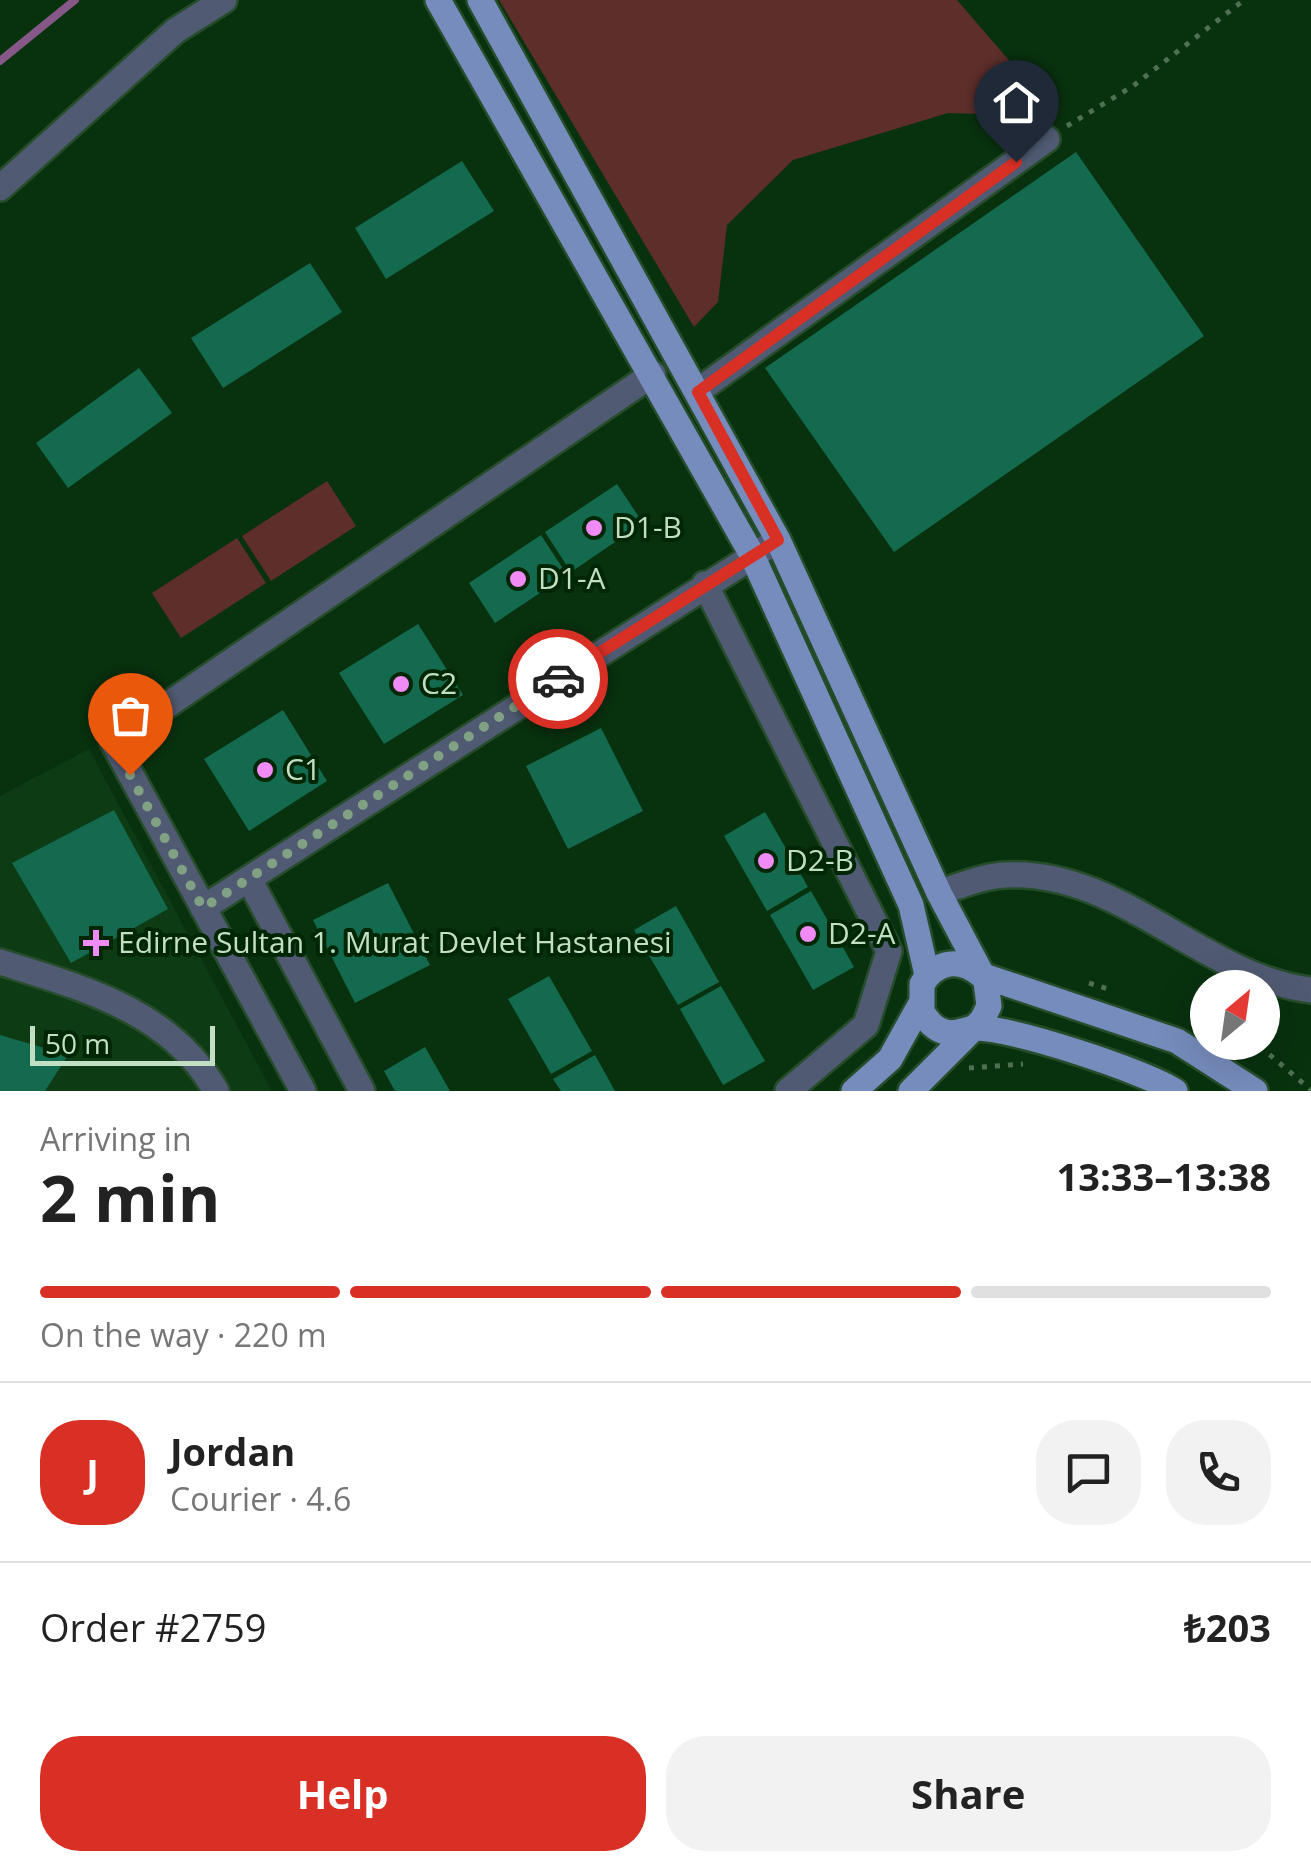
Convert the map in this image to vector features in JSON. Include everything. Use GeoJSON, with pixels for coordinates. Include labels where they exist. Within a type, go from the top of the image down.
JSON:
{"type":"FeatureCollection","features":[{"type":"Feature","properties":{"kind":"main road"},"geometry":{"type":"LineString","coordinates":[[438,0],[654,374],[751,553],[912,904],[928,975],[920,1005],[890,1059],[854,1091]]}},
{"type":"Feature","properties":{"kind":"main road"},"geometry":{"type":"LineString","coordinates":[[480,0],[778,540],[938,893],[989,990],[989,1006],[974,1028],[919,1084]]}},
{"type":"Feature","properties":{"kind":"main road"},"geometry":{"type":"LineString","coordinates":[[928,975],[950,963],[972,968],[981,975],[1177,1042],[1255,1091]]}},
{"type":"Feature","properties":{"kind":"main road"},"geometry":{"type":"LineString","coordinates":[[920,1005],[928,1020],[940,1030],[958,1033],[974,1028],[1108,1061],[1175,1091]]}},
{"type":"Feature","properties":{"kind":"street"},"geometry":{"type":"LineString","coordinates":[[0,188],[175,31],[224,0]]}},
{"type":"Feature","properties":{"kind":"street"},"geometry":{"type":"LineString","coordinates":[[698,392],[1048,139]]}},
{"type":"Feature","properties":{"kind":"street"},"geometry":{"type":"LineString","coordinates":[[304,1091],[112,742],[654,374]]}},
{"type":"Feature","properties":{"kind":"street"},"geometry":{"type":"LineString","coordinates":[[203,908],[751,553],[778,540]]}},
{"type":"Feature","properties":{"kind":"street"},"geometry":{"type":"LineString","coordinates":[[705,584],[889,951],[866,1025],[788,1091]]}},
{"type":"Feature","properties":{"kind":"street"},"geometry":{"type":"LineString","coordinates":[[938,893],[1004,875],[1044,878],[1082,887],[1232,965],[1289,987],[1311,990]]}},
{"type":"Feature","properties":{"kind":"street"},"geometry":{"type":"LineString","coordinates":[[250,881],[362,1091]]}},
{"type":"Feature","properties":{"kind":"street"},"geometry":{"type":"LineString","coordinates":[[0,962],[151,1018],[200,1062],[216,1091]]}},
{"type":"Feature","properties":{"kind":"path"},"geometry":{"type":"LineString","coordinates":[[1048,139],[1133,86],[1244,0]]}},
{"type":"Feature","properties":{"kind":"path"},"geometry":{"type":"LineString","coordinates":[[1276,1060],[1311,1090]]}},
{"type":"Feature","properties":{"kind":"path"},"geometry":{"type":"LineString","coordinates":[[919,1084],[974,1067],[1028,1063]]}},
{"type":"Feature","properties":{"kind":"shaded area"},"geometry":{"type":"Polygon","coordinates":[[[499,0],[957,0],[1057,116],[948,113],[793,160],[727,225],[718,302],[694,327],[499,0]]]}},
{"type":"Feature","properties":{"kind":"shaded area"},"geometry":{"type":"Polygon","coordinates":[[[327,481],[356,526],[271,581],[242,536],[327,481]]]}},
{"type":"Feature","properties":{"kind":"shaded area"},"geometry":{"type":"Polygon","coordinates":[[[237,538],[266,583],[181,638],[152,593],[237,538]]]}},
{"type":"Feature","properties":{"kind":"shaded area","name":"Edirne Sultan 1. Murat Devlet Hastanesi"},"geometry":{"type":"Polygon","coordinates":[[[89,749],[272,1091],[0,1091],[0,796],[89,749]]]}},
{"type":"Feature","properties":{"kind":"building"},"geometry":{"type":"Polygon","coordinates":[[[1076,152],[1204,336],[894,552],[765,368],[1076,152]]]}},
{"type":"Feature","properties":{"kind":"building"},"geometry":{"type":"Polygon","coordinates":[[[462,161],[494,211],[386,279],[355,228],[462,161]]]}},
{"type":"Feature","properties":{"kind":"building"},"geometry":{"type":"Polygon","coordinates":[[[310,263],[342,312],[223,388],[191,338],[310,263]]]}},
{"type":"Feature","properties":{"kind":"building"},"geometry":{"type":"Polygon","coordinates":[[[139,368],[172,413],[68,488],[36,443],[139,368]]]}},
{"type":"Feature","properties":{"kind":"building","name":"D1-B"},"geometry":{"type":"Polygon","coordinates":[[[617,484],[643,523],[571,572],[545,532],[617,484]]]}},
{"type":"Feature","properties":{"kind":"building","name":"D1-A"},"geometry":{"type":"Polygon","coordinates":[[[541,535],[567,575],[495,623],[469,583],[541,535]]]}},
{"type":"Feature","properties":{"kind":"building","name":"C2"},"geometry":{"type":"Polygon","coordinates":[[[418,624],[463,695],[384,744],[339,673],[418,624]]]}},
{"type":"Feature","properties":{"kind":"building","name":"C1"},"geometry":{"type":"Polygon","coordinates":[[[283,710],[327,781],[249,831],[204,759],[283,710]]]}},
{"type":"Feature","properties":{"kind":"building"},"geometry":{"type":"Polygon","coordinates":[[[601,728],[643,811],[568,849],[526,766],[601,728]]]}},
{"type":"Feature","properties":{"kind":"building"},"geometry":{"type":"Polygon","coordinates":[[[114,810],[168,909],[71,963],[12,863],[114,810]]]}},
{"type":"Feature","properties":{"kind":"building","name":"D2-B"},"geometry":{"type":"Polygon","coordinates":[[[765,812],[808,887],[767,911],[724,836],[765,812]]]}},
{"type":"Feature","properties":{"kind":"building"},"geometry":{"type":"Polygon","coordinates":[[[388,883],[430,965],[355,1003],[313,920],[388,883]]]}},
{"type":"Feature","properties":{"kind":"building","name":"D2-A"},"geometry":{"type":"Polygon","coordinates":[[[811,891],[854,967],[813,990],[770,915],[811,891]]]}},
{"type":"Feature","properties":{"kind":"building"},"geometry":{"type":"Polygon","coordinates":[[[676,906],[719,982],[678,1005],[634,930],[676,906]]]}},
{"type":"Feature","properties":{"kind":"building"},"geometry":{"type":"Polygon","coordinates":[[[549,976],[592,1051],[551,1074],[508,999],[549,976]]]}},
{"type":"Feature","properties":{"kind":"building"},"geometry":{"type":"Polygon","coordinates":[[[721,986],[765,1061],[723,1085],[680,1009],[721,986]]]}},
{"type":"Feature","properties":{"kind":"building"},"geometry":{"type":"Polygon","coordinates":[[[0,1035],[68,1055],[45,1091],[0,1091],[0,1035]]]}},
{"type":"Feature","properties":{"kind":"building"},"geometry":{"type":"Polygon","coordinates":[[[425,1047],[450,1091],[395,1091],[384,1071],[425,1047]]]}},
{"type":"Feature","properties":{"kind":"building"},"geometry":{"type":"Polygon","coordinates":[[[595,1055],[615,1091],[561,1091],[553,1079],[595,1055]]]}},
{"type":"Feature","properties":{"kind":"waterway"},"geometry":{"type":"LineString","coordinates":[[0,61],[75,0]]}},
{"type":"Feature","properties":{"kind":"way so far"},"geometry":{"type":"LineString","coordinates":[[130,775],[203,908],[558,679]]}},
{"type":"Feature","properties":{"kind":"place","name":"D1-B"},"geometry":{"type":"Point","coordinates":[594,528]}},
{"type":"Feature","properties":{"kind":"place","name":"D1-A"},"geometry":{"type":"Point","coordinates":[518,579]}},
{"type":"Feature","properties":{"kind":"place","name":"C2"},"geometry":{"type":"Point","coordinates":[401,684]}},
{"type":"Feature","properties":{"kind":"place","name":"C1"},"geometry":{"type":"Point","coordinates":[265,770]}},
{"type":"Feature","properties":{"kind":"place","name":"D2-B"},"geometry":{"type":"Point","coordinates":[766,861]}},
{"type":"Feature","properties":{"kind":"place","name":"D2-A"},"geometry":{"type":"Point","coordinates":[808,934]}},
{"type":"Feature","properties":{"kind":"place","name":"Edirne Sultan 1. Murat Devlet Hastanesi"},"geometry":{"type":"Point","coordinates":[96,943]}},
{"type":"Feature","properties":{"kind":"route"},"geometry":{"type":"LineString","coordinates":[[558,679],[751,553],[778,540],[698,392],[1016,162]]}}]}
